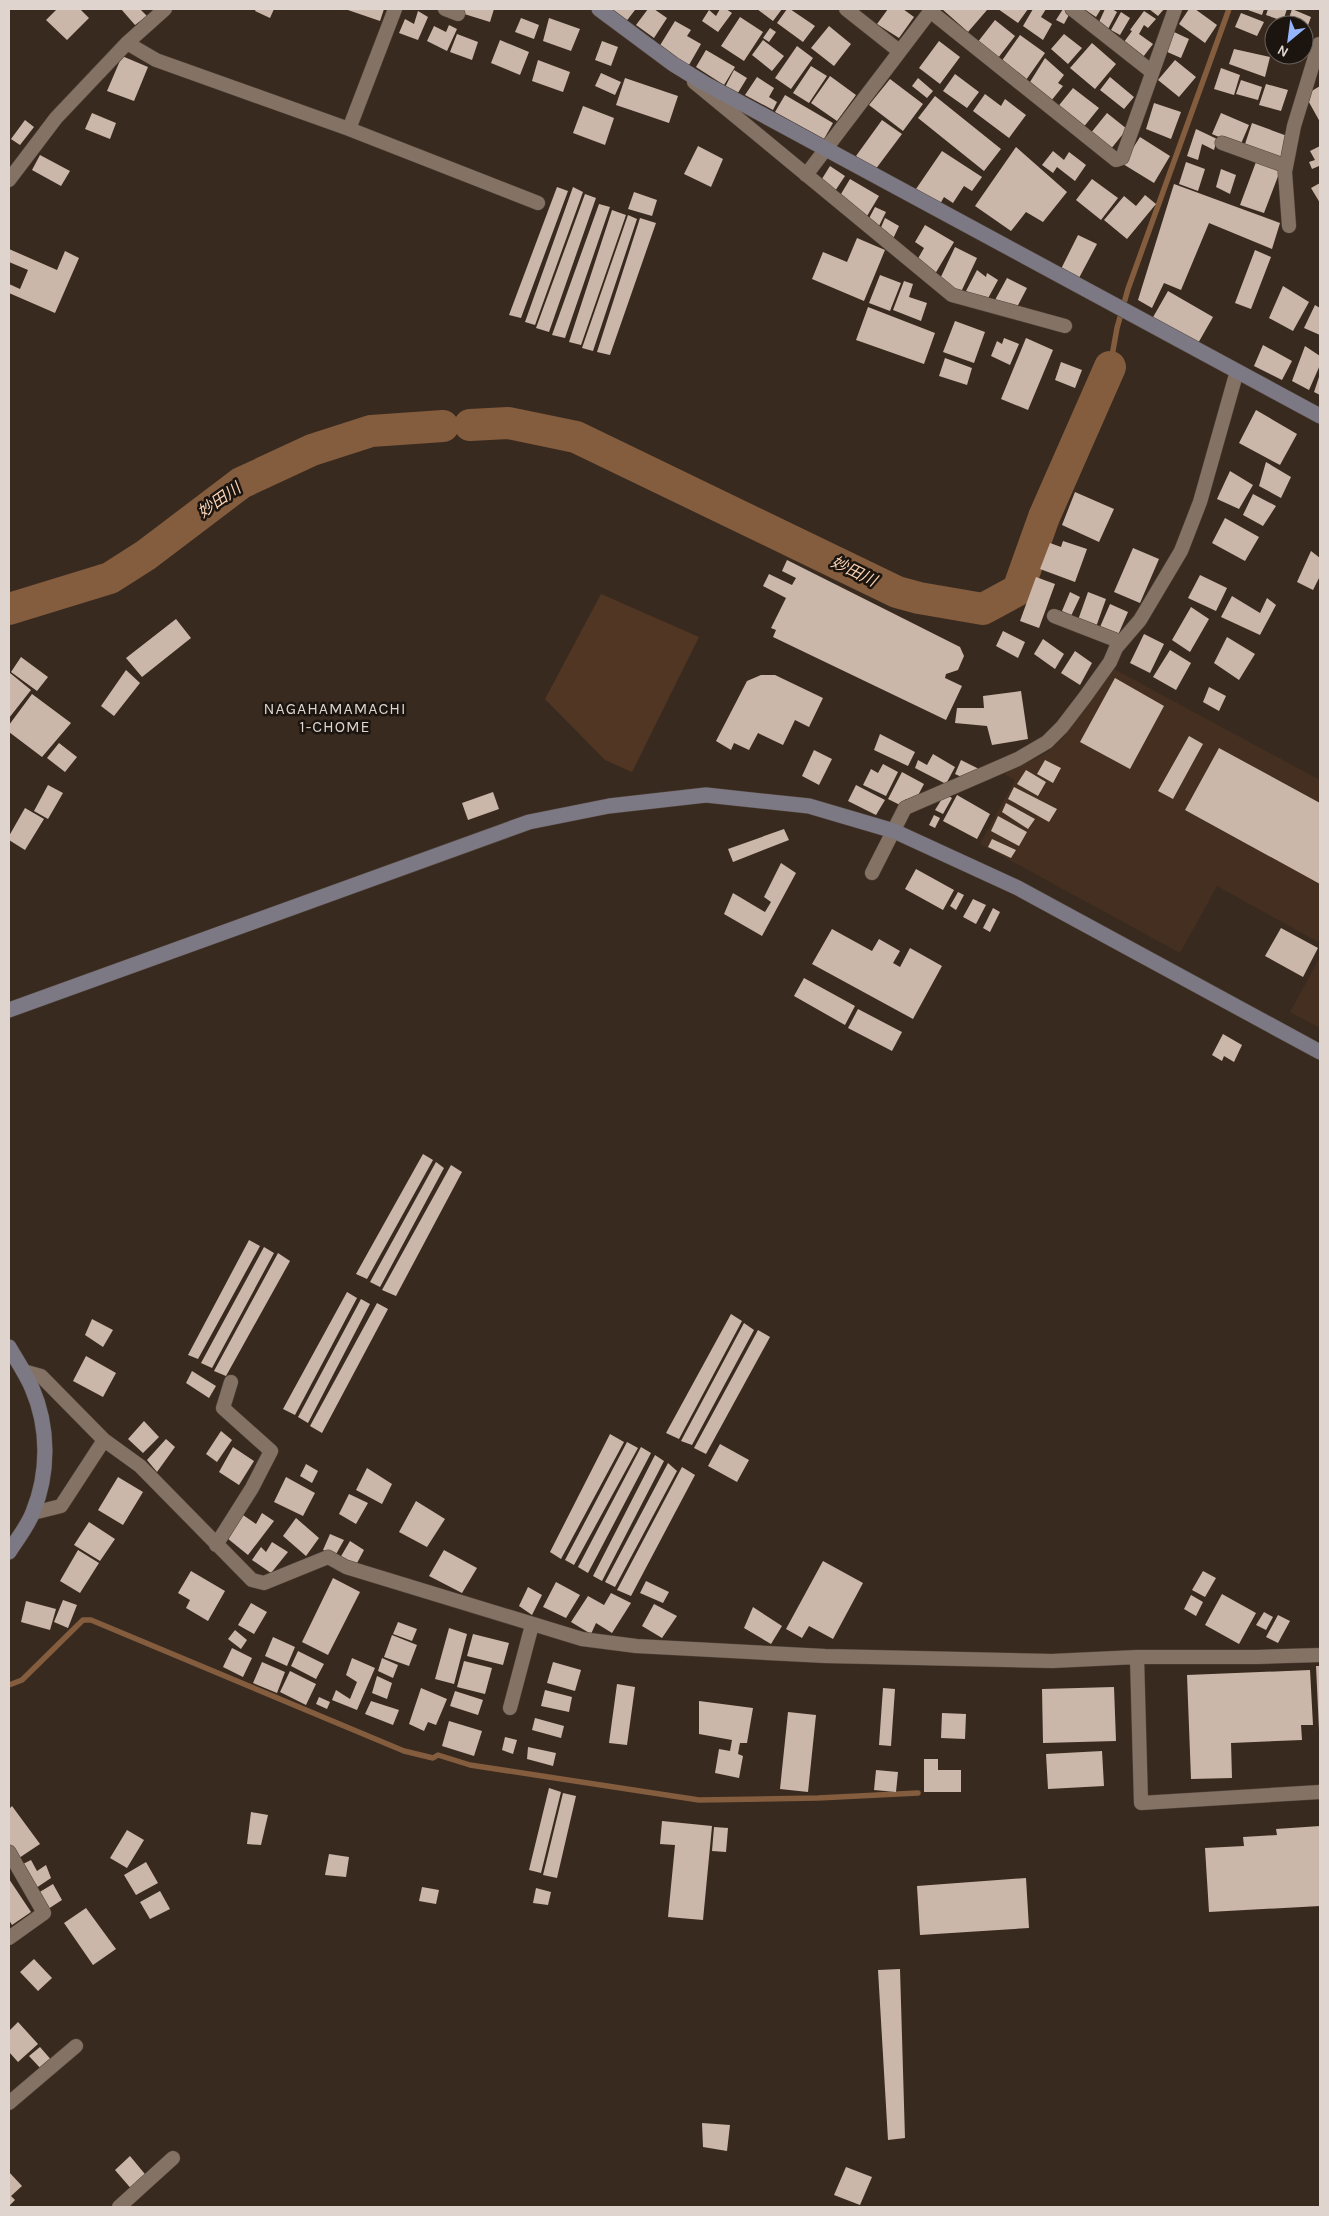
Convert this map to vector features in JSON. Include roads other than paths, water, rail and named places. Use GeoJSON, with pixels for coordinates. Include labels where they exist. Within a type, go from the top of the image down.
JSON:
{"type":"FeatureCollection","features":[{"type":"Feature","properties":{"kind":"street"},"geometry":{"type":"LineString","coordinates":[[9,180],[56,118],[127,43],[165,9]]}},
{"type":"Feature","properties":{"kind":"street"},"geometry":{"type":"LineString","coordinates":[[349,129],[395,9]]}},
{"type":"Feature","properties":{"kind":"street"},"geometry":{"type":"LineString","coordinates":[[600,9],[672,64],[952,295],[1065,326]]}},
{"type":"Feature","properties":{"kind":"street"},"geometry":{"type":"LineString","coordinates":[[846,9],[899,51]]}},
{"type":"Feature","properties":{"kind":"street"},"geometry":{"type":"LineString","coordinates":[[1072,9],[1152,72]]}},
{"type":"Feature","properties":{"kind":"street"},"geometry":{"type":"LineString","coordinates":[[806,175],[825,147],[931,10],[1116,160],[1122,158],[1175,9]]}},
{"type":"Feature","properties":{"kind":"street"},"geometry":{"type":"LineString","coordinates":[[127,43],[156,60],[349,129],[538,205],[538,203]]}},
{"type":"Feature","properties":{"kind":"street"},"geometry":{"type":"LineString","coordinates":[[1289,226],[1286,166],[1294,126],[1319,44]]}},
{"type":"Feature","properties":{"kind":"street"},"geometry":{"type":"LineString","coordinates":[[672,64],[1320,416]]}},
{"type":"Feature","properties":{"kind":"street"},"geometry":{"type":"LineString","coordinates":[[1222,143],[1286,166]]}},
{"type":"Feature","properties":{"kind":"street"},"geometry":{"type":"LineString","coordinates":[[872,873],[905,808],[1018,759],[1047,742],[1062,727],[1085,697],[1121,642],[1140,620],[1181,552],[1200,502],[1237,371]]}},
{"type":"Feature","properties":{"kind":"street"},"geometry":{"type":"LineString","coordinates":[[1054,616],[1121,642]]}},
{"type":"Feature","properties":{"kind":"street"},"geometry":{"type":"LineString","coordinates":[[9,1010],[529,822],[609,806],[706,795],[809,806],[894,831],[1018,888],[1320,1052]]}},
{"type":"Feature","properties":{"kind":"street"},"geometry":{"type":"LineString","coordinates":[[9,1348],[32,1388],[42,1421],[46,1450],[45,1472],[33,1513],[9,1552]]}},
{"type":"Feature","properties":{"kind":"street"},"geometry":{"type":"LineString","coordinates":[[23,1371],[41,1376],[104,1440],[140,1466],[252,1580],[264,1584],[328,1557],[346,1567],[582,1639],[656,1647],[825,1656],[1033,1661],[1137,1657],[1320,1655]]}},
{"type":"Feature","properties":{"kind":"street"},"geometry":{"type":"LineString","coordinates":[[216,1545],[252,1488],[271,1451],[222,1408],[231,1382]]}},
{"type":"Feature","properties":{"kind":"street"},"geometry":{"type":"LineString","coordinates":[[33,1513],[61,1506],[104,1440]]}},
{"type":"Feature","properties":{"kind":"street"},"geometry":{"type":"LineString","coordinates":[[510,1708],[532,1625]]}},
{"type":"Feature","properties":{"kind":"street"},"geometry":{"type":"LineString","coordinates":[[1137,1657],[1142,1803],[1320,1792]]}},
{"type":"Feature","properties":{"kind":"street"},"geometry":{"type":"LineString","coordinates":[[9,1852],[44,1913],[9,1938]]}},
{"type":"Feature","properties":{"kind":"street"},"geometry":{"type":"LineString","coordinates":[[9,2103],[76,2046]]}},
{"type":"Feature","properties":{"kind":"street"},"geometry":{"type":"LineString","coordinates":[[119,2207],[173,2158]]}},
{"type":"Feature","properties":{"kind":"waterway"},"geometry":{"type":"LineString","coordinates":[[1110,367],[1117,328],[1128,289],[1229,9]]}},
{"type":"Feature","properties":{"kind":"waterway","name":"妙田川"},"geometry":{"type":"LineString","coordinates":[[470,425],[508,423],[576,437],[897,592],[919,598],[983,609],[1018,590],[1044,517],[1110,367]]}},
{"type":"Feature","properties":{"kind":"waterway","name":"妙田川"},"geometry":{"type":"LineString","coordinates":[[9,609],[110,578],[146,555],[241,483],[312,450],[371,431],[443,426]]}},
{"type":"Feature","properties":{"kind":"waterway"},"geometry":{"type":"LineString","coordinates":[[9,1685],[22,1680],[83,1620],[91,1620],[404,1751],[433,1758],[438,1755],[470,1765],[699,1800],[818,1798],[918,1793]]}},
{"type":"Feature","properties":{"kind":"district","name":"NAGAHAMAMACHI 1-CHOME"},"geometry":{"type":"Point","coordinates":[335,717]}}]}
